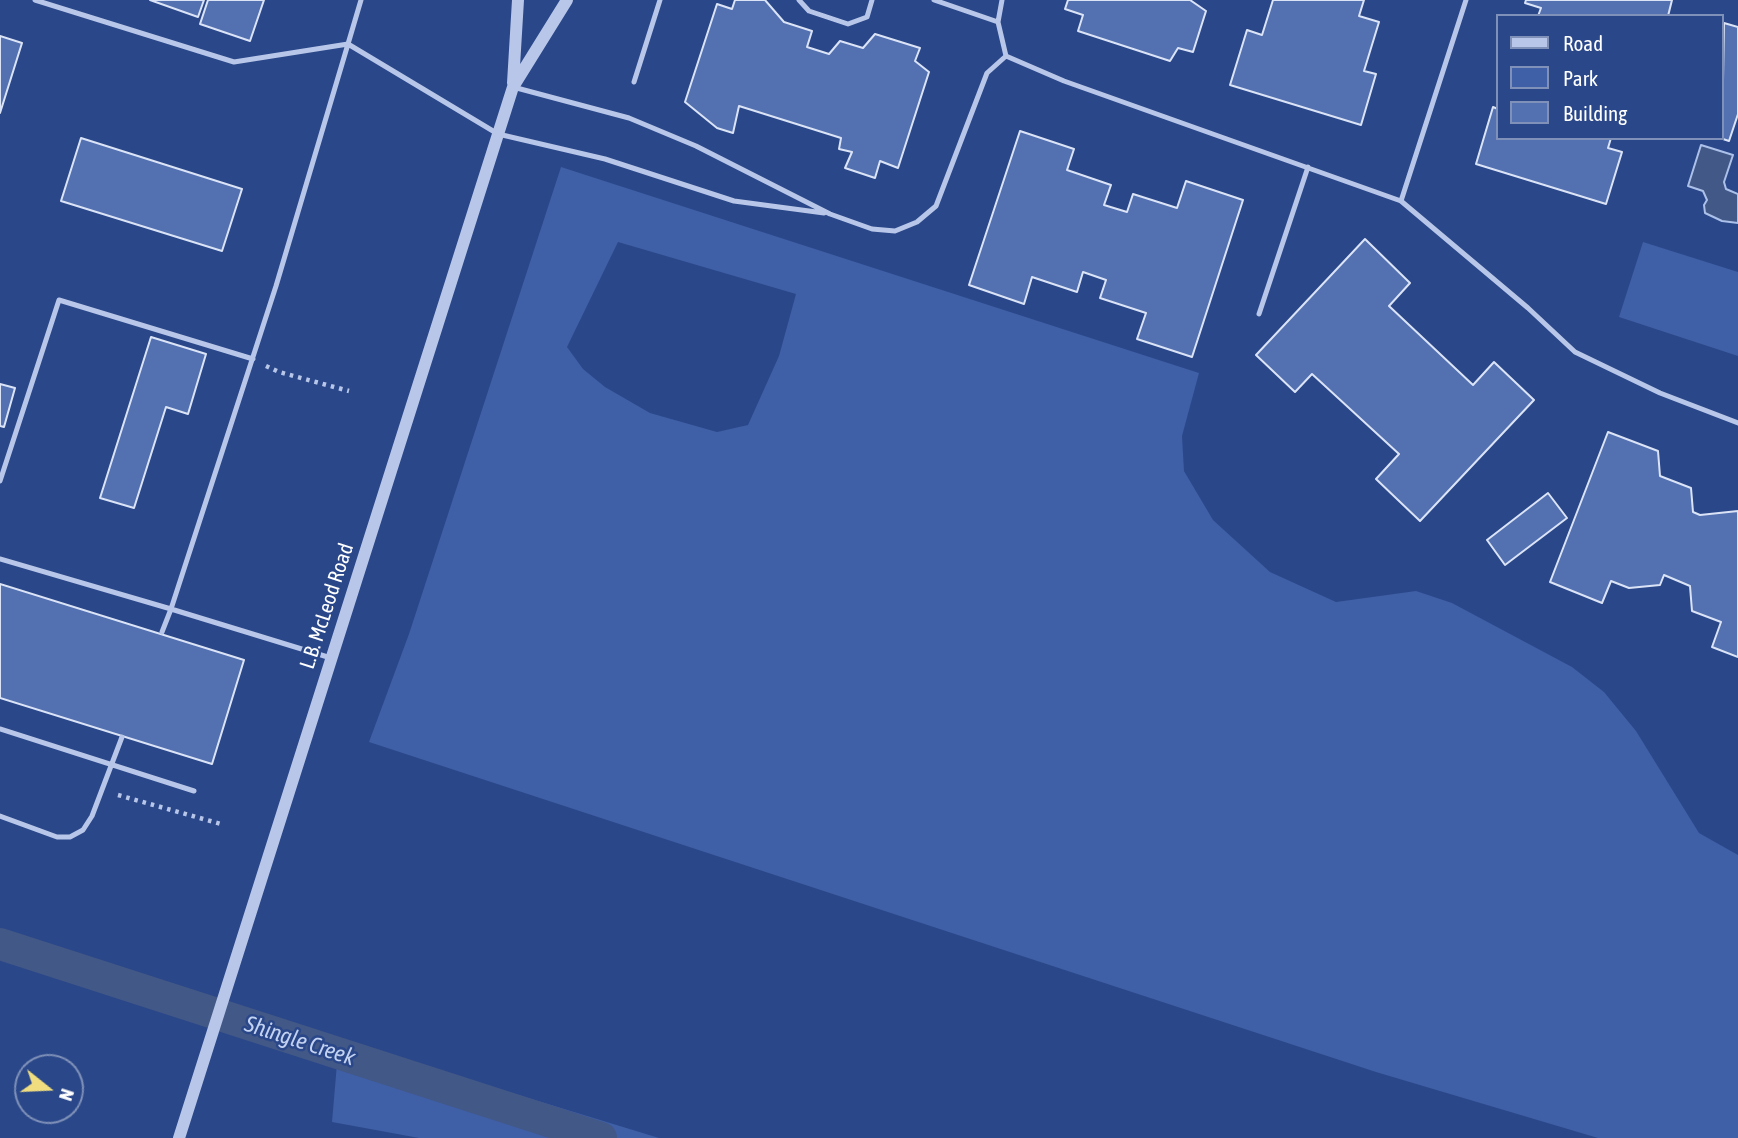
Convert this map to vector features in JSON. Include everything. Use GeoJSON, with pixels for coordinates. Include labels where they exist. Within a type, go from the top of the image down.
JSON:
{"type":"FeatureCollection","features":[{"type":"Feature","properties":{"kind":"street","name":"L.B. McLeod Road"},"geometry":{"type":"LineString","coordinates":[[513,87],[518,0]]}},
{"type":"Feature","properties":{"kind":"street","name":"L.B. McLeod Road"},"geometry":{"type":"LineString","coordinates":[[179,1138],[513,87],[567,0]]}},
{"type":"Feature","properties":{"kind":"lane"},"geometry":{"type":"LineString","coordinates":[[34,0],[234,62],[348,44],[498,134],[605,159],[734,201],[830,214]]}},
{"type":"Feature","properties":{"kind":"lane"},"geometry":{"type":"LineString","coordinates":[[162,632],[253,359],[361,0]]}},
{"type":"Feature","properties":{"kind":"lane"},"geometry":{"type":"LineString","coordinates":[[634,82],[660,0]]}},
{"type":"Feature","properties":{"kind":"lane"},"geometry":{"type":"LineString","coordinates":[[799,0],[809,11],[848,24],[867,17],[872,0]]}},
{"type":"Feature","properties":{"kind":"lane"},"geometry":{"type":"LineString","coordinates":[[934,0],[999,22]]}},
{"type":"Feature","properties":{"kind":"lane"},"geometry":{"type":"LineString","coordinates":[[1002,0],[999,22],[1006,56]]}},
{"type":"Feature","properties":{"kind":"lane"},"geometry":{"type":"LineString","coordinates":[[1401,201],[1466,0]]}},
{"type":"Feature","properties":{"kind":"lane"},"geometry":{"type":"LineString","coordinates":[[513,87],[629,118],[696,146],[830,214],[872,229],[895,230],[917,222],[936,206],[987,73],[1006,56]]}},
{"type":"Feature","properties":{"kind":"lane"},"geometry":{"type":"LineString","coordinates":[[1006,56],[1064,81],[1401,201],[1575,352],[1660,393],[1738,423]]}},
{"type":"Feature","properties":{"kind":"lane"},"geometry":{"type":"LineString","coordinates":[[1259,314],[1307,167]]}},
{"type":"Feature","properties":{"kind":"lane"},"geometry":{"type":"LineString","coordinates":[[0,481],[59,300],[253,359]]}},
{"type":"Feature","properties":{"kind":"lane"},"geometry":{"type":"LineString","coordinates":[[0,559],[331,658]]}},
{"type":"Feature","properties":{"kind":"lane"},"geometry":{"type":"LineString","coordinates":[[0,729],[194,791]]}},
{"type":"Feature","properties":{"kind":"lane"},"geometry":{"type":"LineString","coordinates":[[0,816],[57,836],[70,837],[83,830],[92,816],[122,737]]}},
{"type":"Feature","properties":{"kind":"path"},"geometry":{"type":"LineString","coordinates":[[253,359],[279,372],[349,391]]}},
{"type":"Feature","properties":{"kind":"path"},"geometry":{"type":"LineString","coordinates":[[105,783],[118,795],[221,824]]}},
{"type":"Feature","properties":{"kind":"green space"},"geometry":{"type":"Polygon","coordinates":[[[561,167],[1199,373],[1182,436],[1184,471],[1213,520],[1270,572],[1336,602],[1416,591],[1452,603],[1572,667],[1604,692],[1636,731],[1699,833],[1738,855],[1738,1138],[1598,1138],[1376,1072],[369,742],[409,634],[561,167]],[[618,242],[567,347],[583,369],[605,387],[650,413],[717,432],[748,425],[779,356],[796,294],[618,242]]]}},
{"type":"Feature","properties":{"kind":"green space"},"geometry":{"type":"Polygon","coordinates":[[[1643,242],[1738,272],[1738,356],[1619,317],[1643,242]]]}},
{"type":"Feature","properties":{"kind":"green space"},"geometry":{"type":"Polygon","coordinates":[[[339,1040],[659,1138],[419,1138],[332,1122],[339,1040]]]}},
{"type":"Feature","properties":{"kind":"shaded area"},"geometry":{"type":"Polygon","coordinates":[[[1701,145],[1733,155],[1724,182],[1726,189],[1738,194],[1738,223],[1722,221],[1705,213],[1704,205],[1707,200],[1703,191],[1688,186],[1701,145]]]}},
{"type":"Feature","properties":{"kind":"building"},"geometry":{"type":"Polygon","coordinates":[[[150,0],[204,0],[198,17],[150,0]]]}},
{"type":"Feature","properties":{"kind":"building"},"geometry":{"type":"Polygon","coordinates":[[[208,0],[264,0],[250,41],[200,24],[208,0]]]}},
{"type":"Feature","properties":{"kind":"building"},"geometry":{"type":"Polygon","coordinates":[[[735,0],[765,0],[784,22],[812,31],[807,47],[829,54],[840,41],[863,48],[875,34],[920,48],[915,61],[929,72],[898,168],[880,161],[875,178],[845,168],[852,152],[839,149],[841,138],[739,106],[733,133],[717,128],[685,102],[717,4],[732,9],[735,0]]]}},
{"type":"Feature","properties":{"kind":"building"},"geometry":{"type":"Polygon","coordinates":[[[1068,0],[1190,0],[1206,11],[1193,52],[1178,48],[1170,61],[1078,31],[1083,15],[1065,9],[1068,0]]]}},
{"type":"Feature","properties":{"kind":"building"},"geometry":{"type":"Polygon","coordinates":[[[1273,0],[1364,0],[1359,16],[1379,22],[1364,71],[1376,74],[1361,125],[1230,85],[1247,30],[1262,35],[1273,0]]]}},
{"type":"Feature","properties":{"kind":"building"},"geometry":{"type":"Polygon","coordinates":[[[1526,0],[1672,0],[1668,14],[1539,14],[1541,8],[1525,3],[1526,0]]]}},
{"type":"Feature","properties":{"kind":"building"},"geometry":{"type":"Polygon","coordinates":[[[1724,23],[1738,27],[1738,114],[1729,141],[1724,139],[1724,23]]]}},
{"type":"Feature","properties":{"kind":"building"},"geometry":{"type":"Polygon","coordinates":[[[0,36],[22,43],[0,113],[0,36]]]}},
{"type":"Feature","properties":{"kind":"building"},"geometry":{"type":"Polygon","coordinates":[[[1493,107],[1496,108],[1496,140],[1610,140],[1608,148],[1622,152],[1606,204],[1476,164],[1493,107]]]}},
{"type":"Feature","properties":{"kind":"building"},"geometry":{"type":"Polygon","coordinates":[[[1020,131],[1074,149],[1067,170],[1111,185],[1104,205],[1127,212],[1133,194],[1177,208],[1186,181],[1243,200],[1192,357],[1137,339],[1146,313],[1100,298],[1106,280],[1083,272],[1077,292],[1032,277],[1024,304],[969,285],[1020,131]]]}},
{"type":"Feature","properties":{"kind":"building"},"geometry":{"type":"Polygon","coordinates":[[[81,138],[242,189],[222,251],[61,201],[81,138]]]}},
{"type":"Feature","properties":{"kind":"building"},"geometry":{"type":"Polygon","coordinates":[[[1365,239],[1410,283],[1389,306],[1473,385],[1494,362],[1534,400],[1420,521],[1376,479],[1399,454],[1312,374],[1295,392],[1256,355],[1365,239]]]}},
{"type":"Feature","properties":{"kind":"building"},"geometry":{"type":"Polygon","coordinates":[[[151,337],[206,354],[188,414],[166,407],[134,508],[100,498],[151,337]]]}},
{"type":"Feature","properties":{"kind":"building"},"geometry":{"type":"Polygon","coordinates":[[[0,384],[15,388],[4,427],[0,426],[0,384]]]}},
{"type":"Feature","properties":{"kind":"building"},"geometry":{"type":"Polygon","coordinates":[[[1608,432],[1658,451],[1660,476],[1691,488],[1693,512],[1700,515],[1738,511],[1738,657],[1712,647],[1721,622],[1692,611],[1690,586],[1664,575],[1660,585],[1629,588],[1611,581],[1602,603],[1550,582],[1608,432]]]}},
{"type":"Feature","properties":{"kind":"building"},"geometry":{"type":"Polygon","coordinates":[[[1548,493],[1567,518],[1505,565],[1487,540],[1548,493]]]}},
{"type":"Feature","properties":{"kind":"building"},"geometry":{"type":"Polygon","coordinates":[[[0,584],[244,660],[212,764],[0,698],[0,584]]]}},
{"type":"Feature","properties":{"kind":"waterway","name":"Shingle Creek"},"geometry":{"type":"LineString","coordinates":[[0,944],[601,1138]]}}]}
